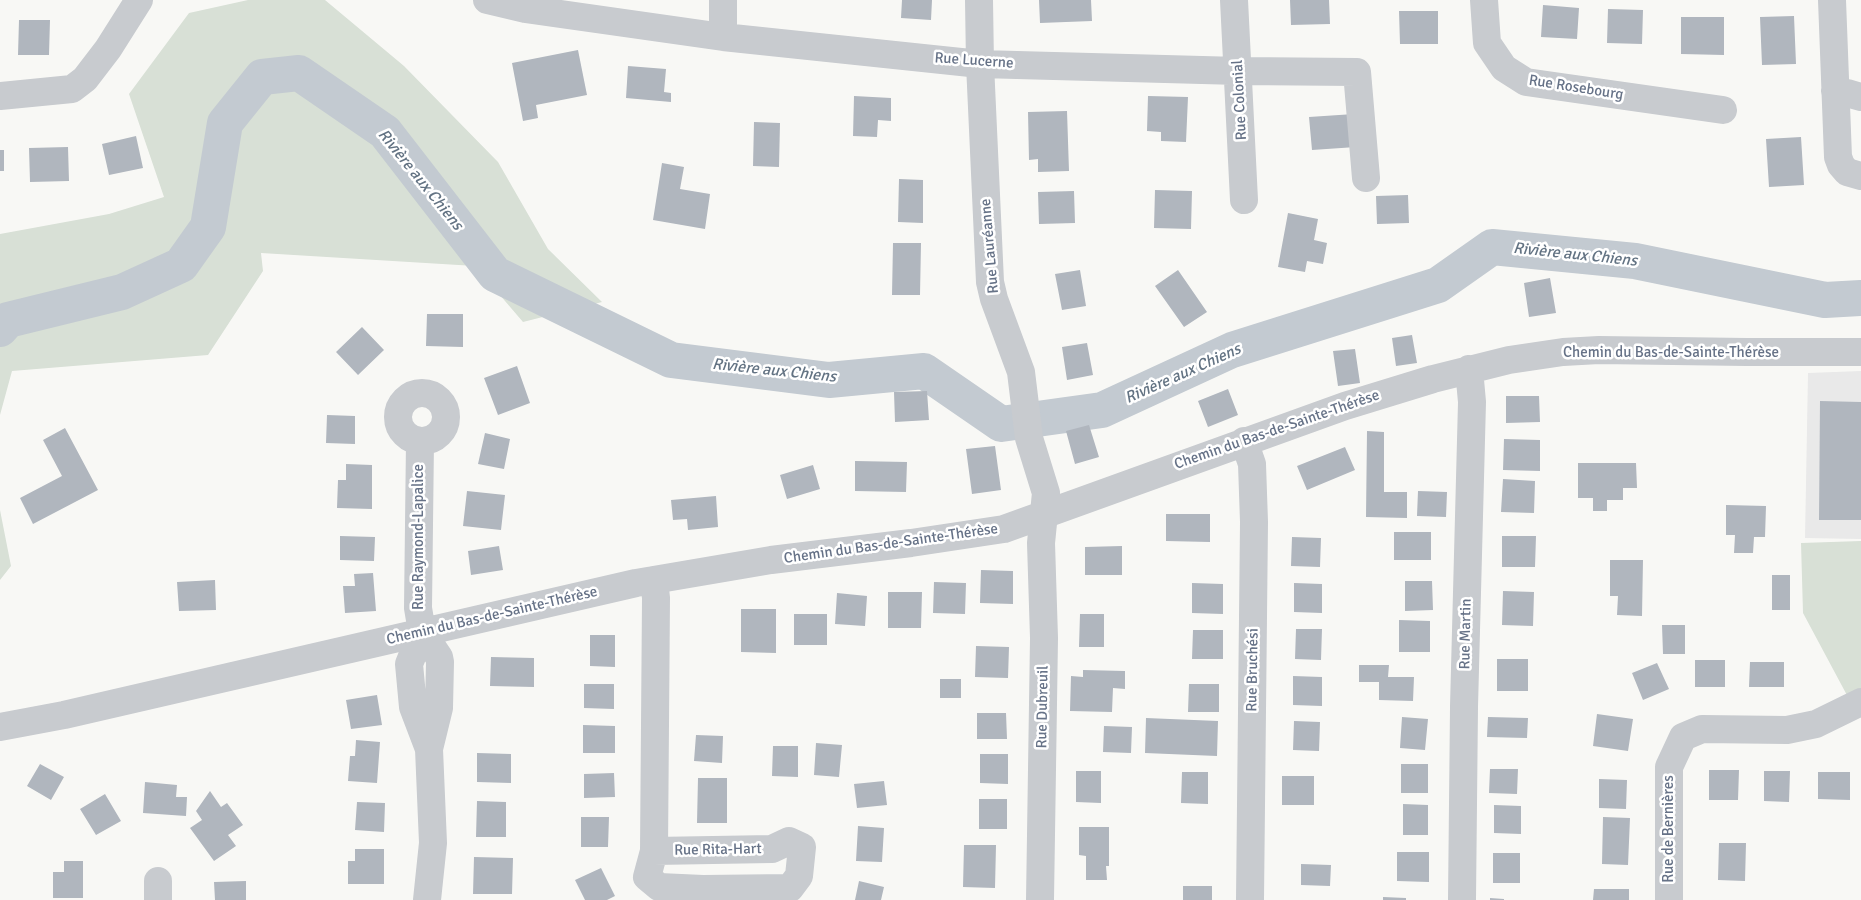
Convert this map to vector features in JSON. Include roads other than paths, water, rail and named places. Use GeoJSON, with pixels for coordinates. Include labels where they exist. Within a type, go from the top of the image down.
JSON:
{"type":"FeatureCollection","features":[{"type":"Feature","properties":{"kind":"street"},"geometry":{"type":"LineString","coordinates":[[0,96],[72,89],[85,79],[108,49],[140,0]]}},
{"type":"Feature","properties":{"kind":"street","name":"Rue Lucerne"},"geometry":{"type":"LineString","coordinates":[[487,0],[525,9],[723,37],[980,64],[1238,71],[1357,72],[1366,178]]}},
{"type":"Feature","properties":{"kind":"street"},"geometry":{"type":"LineString","coordinates":[[723,0],[723,37]]}},
{"type":"Feature","properties":{"kind":"street","name":"Rue Lauréanne"},"geometry":{"type":"LineString","coordinates":[[979,0],[990,282],[994,299],[1020,372],[1029,438],[1046,493],[1043,515]]}},
{"type":"Feature","properties":{"kind":"street","name":"Rue Colonial"},"geometry":{"type":"LineString","coordinates":[[1234,0],[1244,200]]}},
{"type":"Feature","properties":{"kind":"street","name":"Rue Rosebourg"},"geometry":{"type":"LineString","coordinates":[[1484,0],[1487,43],[1504,68],[1526,82],[1724,110]]}},
{"type":"Feature","properties":{"kind":"street"},"geometry":{"type":"LineString","coordinates":[[1832,0],[1848,94],[1838,157],[1841,165],[1847,172],[1861,176]]}},
{"type":"Feature","properties":{"kind":"street","name":"Chemin du Bas-de-Sainte-Thérèse"},"geometry":{"type":"LineString","coordinates":[[0,727],[64,715],[654,580],[771,560],[1004,529],[1244,441],[1372,397],[1468,369],[1526,357],[1590,350],[1861,352]]}},
{"type":"Feature","properties":{"kind":"street","name":"Rue Martin"},"geometry":{"type":"LineString","coordinates":[[1462,900],[1464,707],[1472,402],[1468,369]]}},
{"type":"Feature","properties":{"kind":"street","name":"Rue Raymond-Lapalice"},"geometry":{"type":"LineString","coordinates":[[420,441],[418,608],[422,632],[409,664],[414,707],[429,749],[433,843],[427,900]]}},
{"type":"Feature","properties":{"kind":"street","name":"Rue Bruchési"},"geometry":{"type":"LineString","coordinates":[[1244,441],[1252,464],[1254,522],[1250,900]]}},
{"type":"Feature","properties":{"kind":"street","name":"Rue Dubreuil"},"geometry":{"type":"LineString","coordinates":[[1040,900],[1044,638],[1041,538],[1043,515]]}},
{"type":"Feature","properties":{"kind":"street","name":"Rue Rita-Hart"},"geometry":{"type":"LineString","coordinates":[[654,580],[656,598],[654,850],[647,877],[659,887],[703,889],[790,888],[799,876],[802,847],[789,841],[772,849],[654,850]]}},
{"type":"Feature","properties":{"kind":"street","name":"Rue de Bernières"},"geometry":{"type":"LineString","coordinates":[[1669,900],[1669,767],[1683,737],[1702,729],[1787,730],[1816,724],[1861,702]]}},
{"type":"Feature","properties":{"kind":"waterway","name":"Rivière aux Chiens"},"geometry":{"type":"LineString","coordinates":[[0,329],[8,320],[122,292],[181,265],[208,227],[225,123],[262,77],[299,73],[385,132],[495,274],[671,360],[829,380],[924,371],[1001,424],[1102,410],[1232,350],[1438,285],[1492,247],[1635,261],[1825,300],[1861,298]]}}]}
